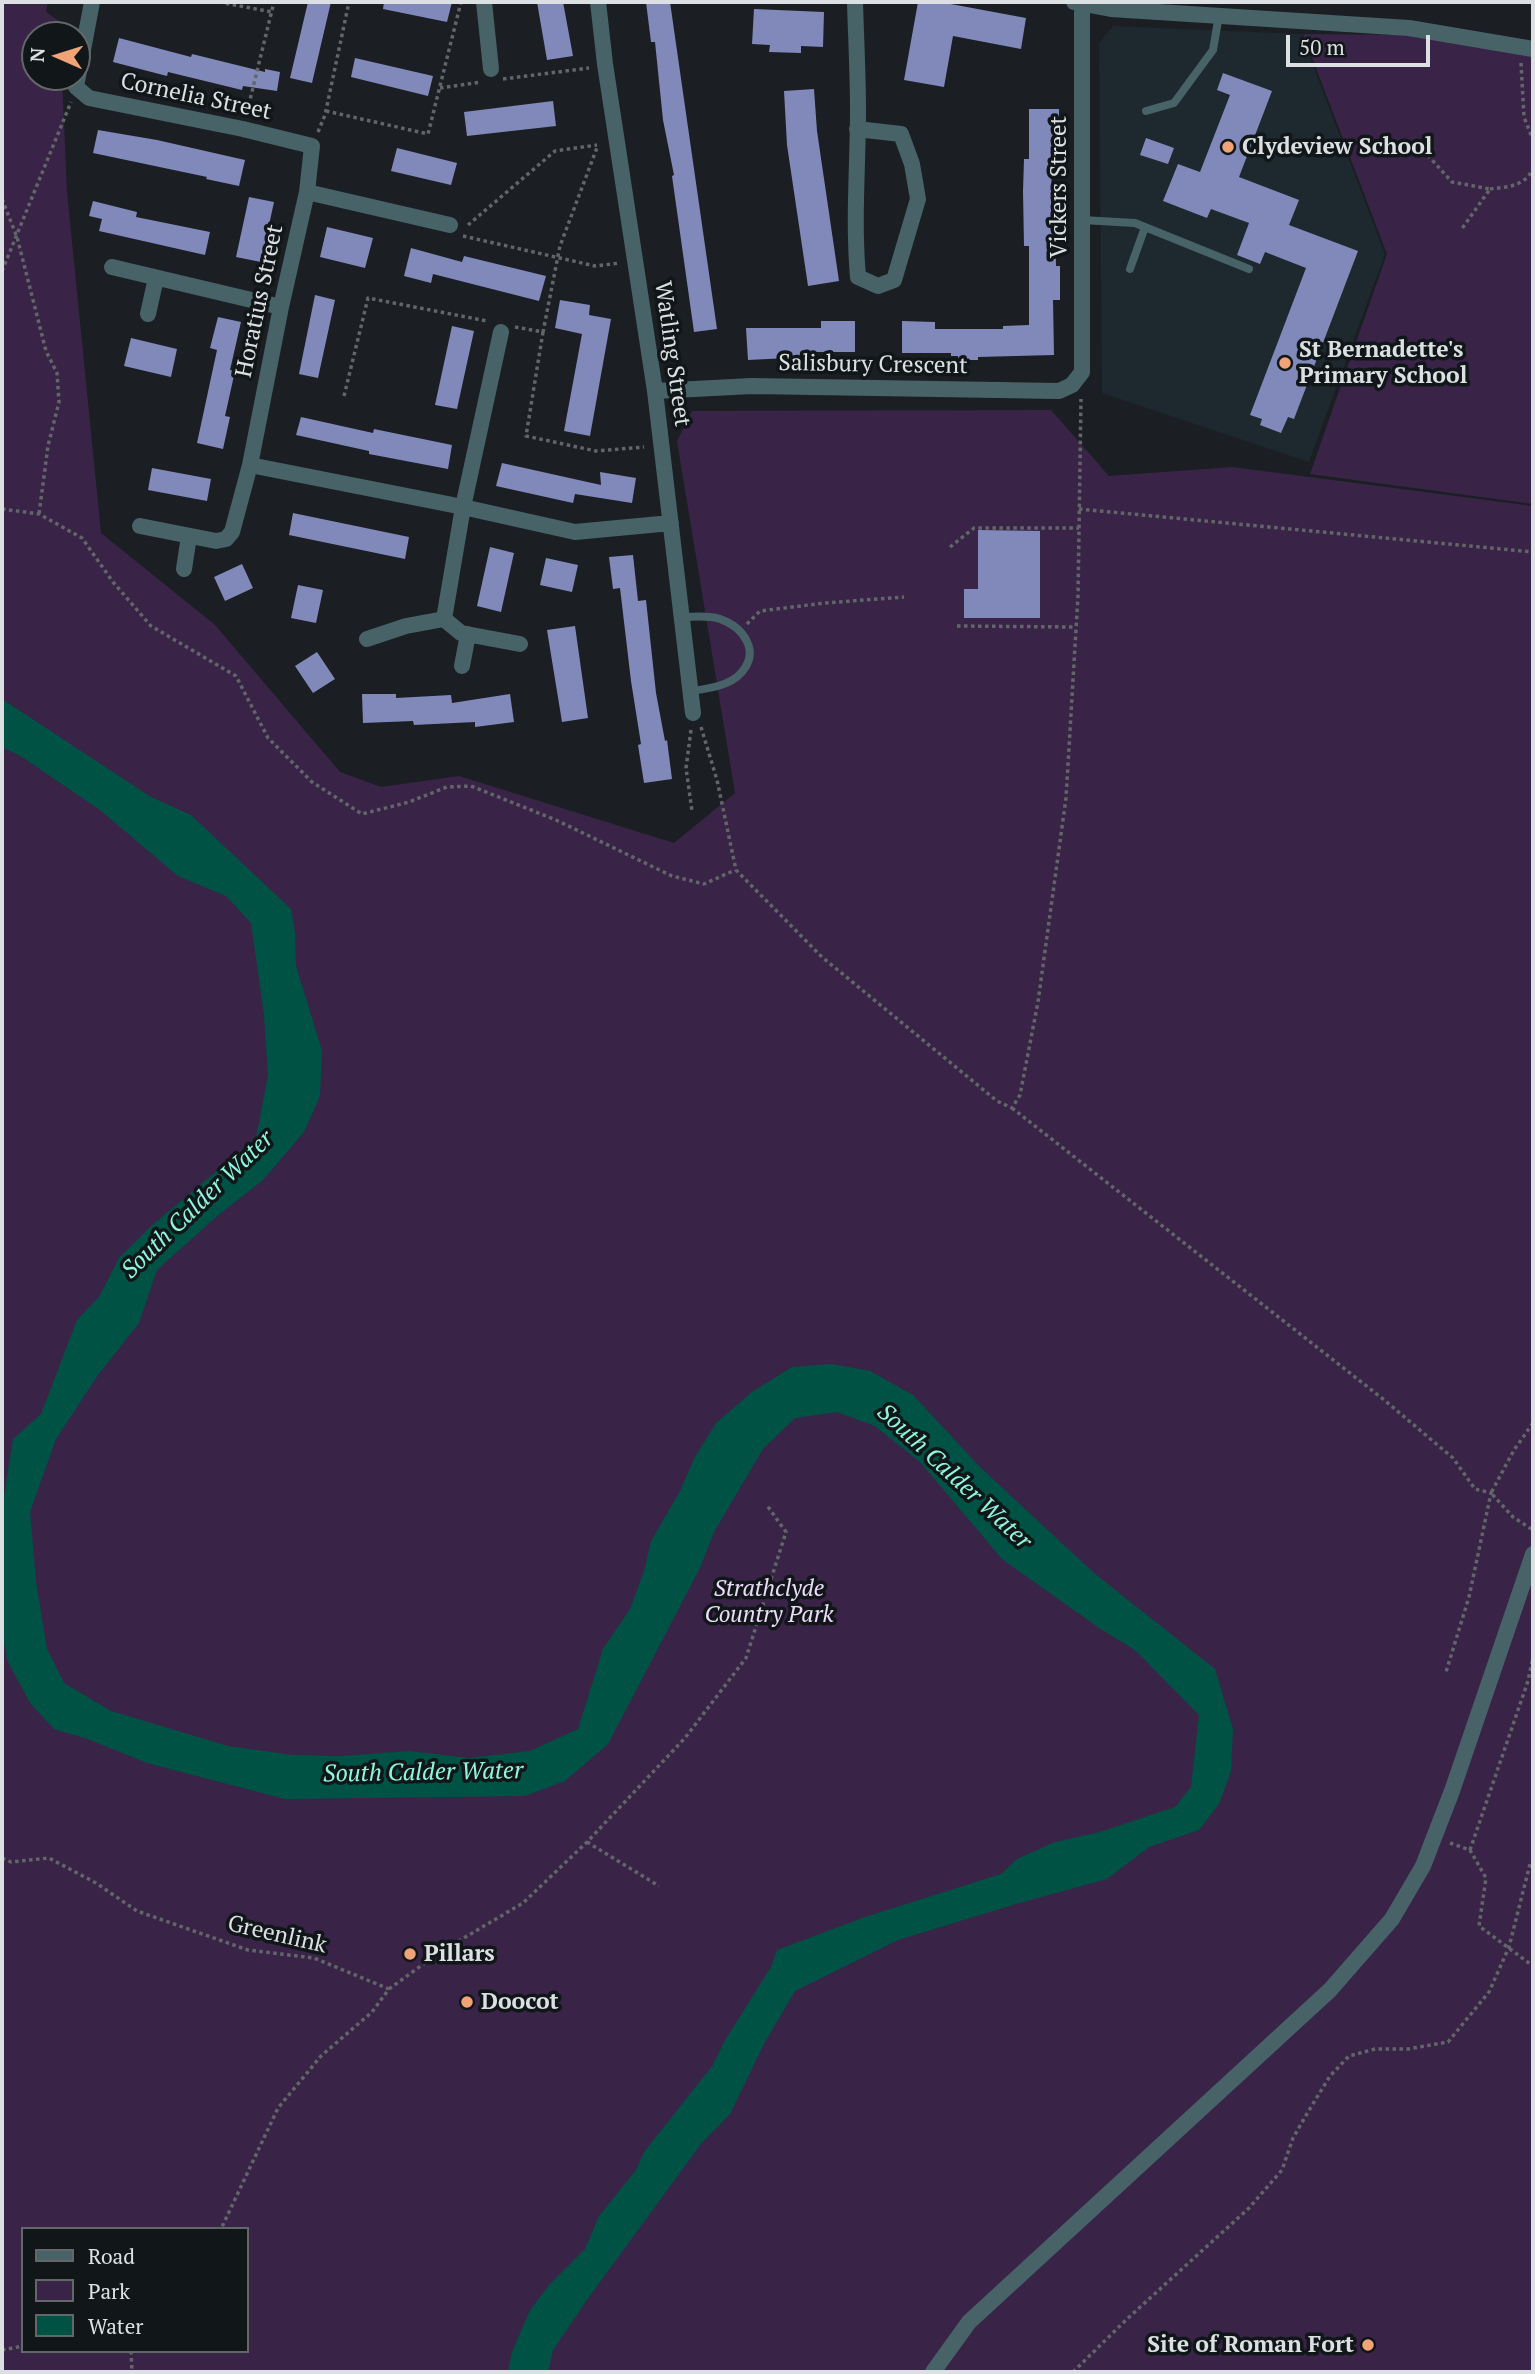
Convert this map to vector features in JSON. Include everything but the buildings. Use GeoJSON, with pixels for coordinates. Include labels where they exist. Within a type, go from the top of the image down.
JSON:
{"type":"FeatureCollection","features":[{"type":"Feature","properties":{"kind":"street"},"geometry":{"type":"LineString","coordinates":[[88,21],[92,2]]}},
{"type":"Feature","properties":{"kind":"street"},"geometry":{"type":"LineString","coordinates":[[484,2],[489,77]]}},
{"type":"Feature","properties":{"kind":"street","name":"Watling Street"},"geometry":{"type":"LineString","coordinates":[[598,2],[655,391],[693,713]]}},
{"type":"Feature","properties":{"kind":"street"},"geometry":{"type":"LineString","coordinates":[[855,2],[857,129],[854,236],[858,277],[878,286],[894,280],[918,199],[912,164],[901,134],[857,129]]}},
{"type":"Feature","properties":{"kind":"street"},"geometry":{"type":"LineString","coordinates":[[1281,2],[1281,19]]}},
{"type":"Feature","properties":{"kind":"street"},"geometry":{"type":"LineString","coordinates":[[1079,3],[1111,9],[1409,28],[1528,48]]}},
{"type":"Feature","properties":{"kind":"street","name":"Vickers Street"},"geometry":{"type":"LineString","coordinates":[[1079,3],[1082,372]]}},
{"type":"Feature","properties":{"kind":"street","name":"Cornelia Street"},"geometry":{"type":"LineString","coordinates":[[80,91],[89,99],[243,129],[313,146]]}},
{"type":"Feature","properties":{"kind":"street","name":"Horatius Street"},"geometry":{"type":"LineString","coordinates":[[139,526],[216,541],[226,539],[232,531],[250,465],[307,192],[313,146]]}},
{"type":"Feature","properties":{"kind":"street"},"geometry":{"type":"LineString","coordinates":[[307,192],[450,225]]}},
{"type":"Feature","properties":{"kind":"street"},"geometry":{"type":"LineString","coordinates":[[112,267],[281,307]]}},
{"type":"Feature","properties":{"kind":"street"},"geometry":{"type":"LineString","coordinates":[[148,314],[156,278]]}},
{"type":"Feature","properties":{"kind":"street"},"geometry":{"type":"LineString","coordinates":[[444,620],[498,326]]}},
{"type":"Feature","properties":{"kind":"street","name":"Salisbury Crescent"},"geometry":{"type":"LineString","coordinates":[[655,391],[752,386],[1059,391],[1072,385],[1082,372]]}},
{"type":"Feature","properties":{"kind":"street"},"geometry":{"type":"LineString","coordinates":[[250,465],[575,533],[671,523]]}},
{"type":"Feature","properties":{"kind":"street"},"geometry":{"type":"LineString","coordinates":[[184,569],[190,536]]}},
{"type":"Feature","properties":{"kind":"street"},"geometry":{"type":"LineString","coordinates":[[367,639],[406,626],[444,620],[461,633],[520,644]]}},
{"type":"Feature","properties":{"kind":"street"},"geometry":{"type":"LineString","coordinates":[[463,666],[468,635]]}},
{"type":"Feature","properties":{"kind":"street"},"geometry":{"type":"LineString","coordinates":[[933,2372],[969,2322],[1330,1990],[1392,1919],[1423,1866],[1533,1554]]}},
{"type":"Feature","properties":{"kind":"lane"},"geometry":{"type":"LineString","coordinates":[[1146,111],[1174,103],[1188,81],[1207,61],[1213,50],[1219,15]]}},
{"type":"Feature","properties":{"kind":"lane"},"geometry":{"type":"LineString","coordinates":[[1082,220],[1128,221],[1249,268]]}},
{"type":"Feature","properties":{"kind":"lane"},"geometry":{"type":"LineString","coordinates":[[1130,269],[1145,227]]}},
{"type":"Feature","properties":{"kind":"lane"},"geometry":{"type":"LineString","coordinates":[[682,617],[717,618],[733,624],[746,637],[750,656],[741,674],[710,688],[691,691]]}},
{"type":"Feature","properties":{"kind":"path"},"geometry":{"type":"LineString","coordinates":[[219,2],[272,12]]}},
{"type":"Feature","properties":{"kind":"path"},"geometry":{"type":"LineString","coordinates":[[243,129],[274,2]]}},
{"type":"Feature","properties":{"kind":"path"},"geometry":{"type":"LineString","coordinates":[[313,146],[326,111],[349,2]]}},
{"type":"Feature","properties":{"kind":"path"},"geometry":{"type":"LineString","coordinates":[[326,111],[428,134],[461,2]]}},
{"type":"Feature","properties":{"kind":"path"},"geometry":{"type":"LineString","coordinates":[[1528,48],[1520,72],[1524,117],[1533,139]]}},
{"type":"Feature","properties":{"kind":"path"},"geometry":{"type":"LineString","coordinates":[[440,88],[489,77],[605,64]]}},
{"type":"Feature","properties":{"kind":"path"},"geometry":{"type":"LineString","coordinates":[[2,271],[74,91]]}},
{"type":"Feature","properties":{"kind":"path"},"geometry":{"type":"LineString","coordinates":[[636,262],[595,266],[558,257],[456,235],[555,151],[598,145],[558,257],[526,436],[596,451],[644,447]]}},
{"type":"Feature","properties":{"kind":"path"},"geometry":{"type":"LineString","coordinates":[[1423,150],[1452,182],[1490,189],[1511,186],[1526,180],[1533,168]]}},
{"type":"Feature","properties":{"kind":"path"},"geometry":{"type":"LineString","coordinates":[[1461,230],[1490,189]]}},
{"type":"Feature","properties":{"kind":"path"},"geometry":{"type":"LineString","coordinates":[[2,199],[17,237],[46,352],[57,373],[60,402],[48,446],[39,514]]}},
{"type":"Feature","properties":{"kind":"path"},"geometry":{"type":"LineString","coordinates":[[344,396],[368,298],[498,326],[543,332]]}},
{"type":"Feature","properties":{"kind":"path"},"geometry":{"type":"LineString","coordinates":[[1012,1108],[1020,1095],[1038,1002],[1066,798],[1076,627],[1082,372]]}},
{"type":"Feature","properties":{"kind":"path"},"geometry":{"type":"LineString","coordinates":[[2,509],[39,514],[82,538],[113,582],[151,626],[236,676],[268,738],[312,782],[362,814],[409,802],[447,787],[471,786],[556,820],[672,876],[704,884],[736,870]]}},
{"type":"Feature","properties":{"kind":"path"},"geometry":{"type":"LineString","coordinates":[[1079,509],[1533,552]]}},
{"type":"Feature","properties":{"kind":"path"},"geometry":{"type":"LineString","coordinates":[[950,547],[974,528],[1079,528]]}},
{"type":"Feature","properties":{"kind":"path"},"geometry":{"type":"LineString","coordinates":[[740,631],[760,611],[904,597]]}},
{"type":"Feature","properties":{"kind":"path"},"geometry":{"type":"LineString","coordinates":[[957,626],[1076,627]]}},
{"type":"Feature","properties":{"kind":"path"},"geometry":{"type":"LineString","coordinates":[[691,691],[717,780],[736,870],[822,957],[997,1101],[1012,1108],[1383,1399],[1453,1458],[1475,1489],[1491,1493],[1513,1517],[1533,1530]]}},
{"type":"Feature","properties":{"kind":"path"},"geometry":{"type":"LineString","coordinates":[[692,811],[686,768],[693,713]]}},
{"type":"Feature","properties":{"kind":"path"},"geometry":{"type":"LineString","coordinates":[[1446,1672],[1469,1597],[1491,1493],[1514,1450],[1533,1423]]}},
{"type":"Feature","properties":{"kind":"path"},"geometry":{"type":"LineString","coordinates":[[222,2227],[278,2108],[321,2056],[372,2012],[389,1989],[440,1952],[523,1903],[587,1842],[685,1738],[746,1658],[786,1532],[766,1504]]}},
{"type":"Feature","properties":{"kind":"path"},"geometry":{"type":"LineString","coordinates":[[1470,1850],[1528,1681],[1533,1657]]}},
{"type":"Feature","properties":{"kind":"path"},"geometry":{"type":"LineString","coordinates":[[1434,1837],[1470,1850],[1486,1878],[1479,1926],[1533,1966]]}},
{"type":"Feature","properties":{"kind":"path"},"geometry":{"type":"LineString","coordinates":[[587,1842],[659,1886]]}},
{"type":"Feature","properties":{"kind":"path","name":"Greenlink"},"geometry":{"type":"LineString","coordinates":[[2,1858],[11,1862],[49,1858],[96,1883],[137,1911],[248,1950],[314,1958],[389,1989]]}},
{"type":"Feature","properties":{"kind":"path"},"geometry":{"type":"LineString","coordinates":[[1073,2372],[1126,2319],[1249,2208],[1282,2170],[1293,2138],[1308,2112],[1330,2076],[1349,2056],[1375,2049],[1408,2049],[1448,2042],[1489,1992],[1509,1947],[1530,1864]]}},
{"type":"Feature","properties":{"kind":"path"},"geometry":{"type":"LineString","coordinates":[[2,2350],[21,2346]]}},
{"type":"Feature","properties":{"kind":"path"},"geometry":{"type":"LineString","coordinates":[[131,2353],[132,2372]]}},
{"type":"Feature","properties":{"kind":"shaded area"},"geometry":{"type":"Polygon","coordinates":[[[1113,26],[1301,34],[1385,254],[1309,462],[1102,393],[1099,43],[1113,26]]]}},
{"type":"Feature","properties":{"kind":"green space","name":"Strathclyde Country Park"},"geometry":{"type":"Polygon","coordinates":[[[2,2],[48,2],[46,12],[59,21],[21,21],[21,91],[63,91],[67,192],[101,533],[215,625],[340,772],[381,787],[459,776],[674,843],[735,793],[677,441],[692,411],[1051,410],[1109,476],[1232,467],[1533,506],[1533,2372],[2,2372],[2,2]]]}},
{"type":"Feature","properties":{"kind":"green space"},"geometry":{"type":"Polygon","coordinates":[[[1303,34],[1410,35],[1533,54],[1533,504],[1310,474],[1387,254],[1303,34]]]}},
{"type":"Feature","properties":{"kind":"water","name":"South Calder Water"},"geometry":{"type":"Polygon","coordinates":[[[2,699],[151,797],[191,815],[291,909],[296,966],[322,1051],[320,1096],[304,1132],[263,1180],[216,1217],[157,1270],[139,1323],[98,1375],[56,1439],[30,1512],[36,1582],[47,1649],[64,1683],[111,1711],[228,1746],[293,1755],[341,1756],[409,1751],[469,1758],[530,1751],[578,1729],[603,1649],[630,1609],[644,1571],[651,1541],[716,1423],[752,1392],[792,1367],[831,1364],[870,1371],[913,1395],[981,1468],[1094,1573],[1215,1669],[1233,1729],[1231,1771],[1219,1804],[1199,1830],[1149,1847],[1107,1879],[898,1940],[795,1991],[765,2042],[730,2114],[701,2144],[589,2297],[553,2350],[548,2372],[508,2372],[512,2352],[530,2310],[550,2284],[585,2249],[599,2216],[636,2170],[644,2152],[713,2065],[724,2042],[771,1967],[777,1950],[865,1917],[1001,1874],[1017,1859],[1055,1842],[1100,1832],[1175,1807],[1191,1787],[1199,1715],[1135,1650],[1099,1628],[1002,1559],[921,1463],[875,1426],[837,1412],[795,1418],[763,1449],[714,1532],[700,1568],[608,1744],[565,1781],[525,1796],[285,1799],[147,1763],[88,1739],[54,1729],[30,1703],[7,1660],[2,1632],[4,1495],[13,1439],[41,1414],[77,1320],[99,1297],[119,1258],[150,1227],[256,1138],[268,1075],[264,1015],[251,923],[226,896],[178,876],[100,810],[22,757],[2,747],[2,699]]]}},
{"type":"Feature","properties":{"kind":"place","name":"Clydeview School"},"geometry":{"type":"Point","coordinates":[1228,147]}},
{"type":"Feature","properties":{"kind":"place","name":"St Bernadette's Primary School"},"geometry":{"type":"Point","coordinates":[1285,363]}},
{"type":"Feature","properties":{"kind":"place","name":"Pillars"},"geometry":{"type":"Point","coordinates":[410,1954]}},
{"type":"Feature","properties":{"kind":"place","name":"Doocot"},"geometry":{"type":"Point","coordinates":[467,2002]}},
{"type":"Feature","properties":{"kind":"place","name":"Site of Roman Fort"},"geometry":{"type":"Point","coordinates":[1368,2345]}}]}
